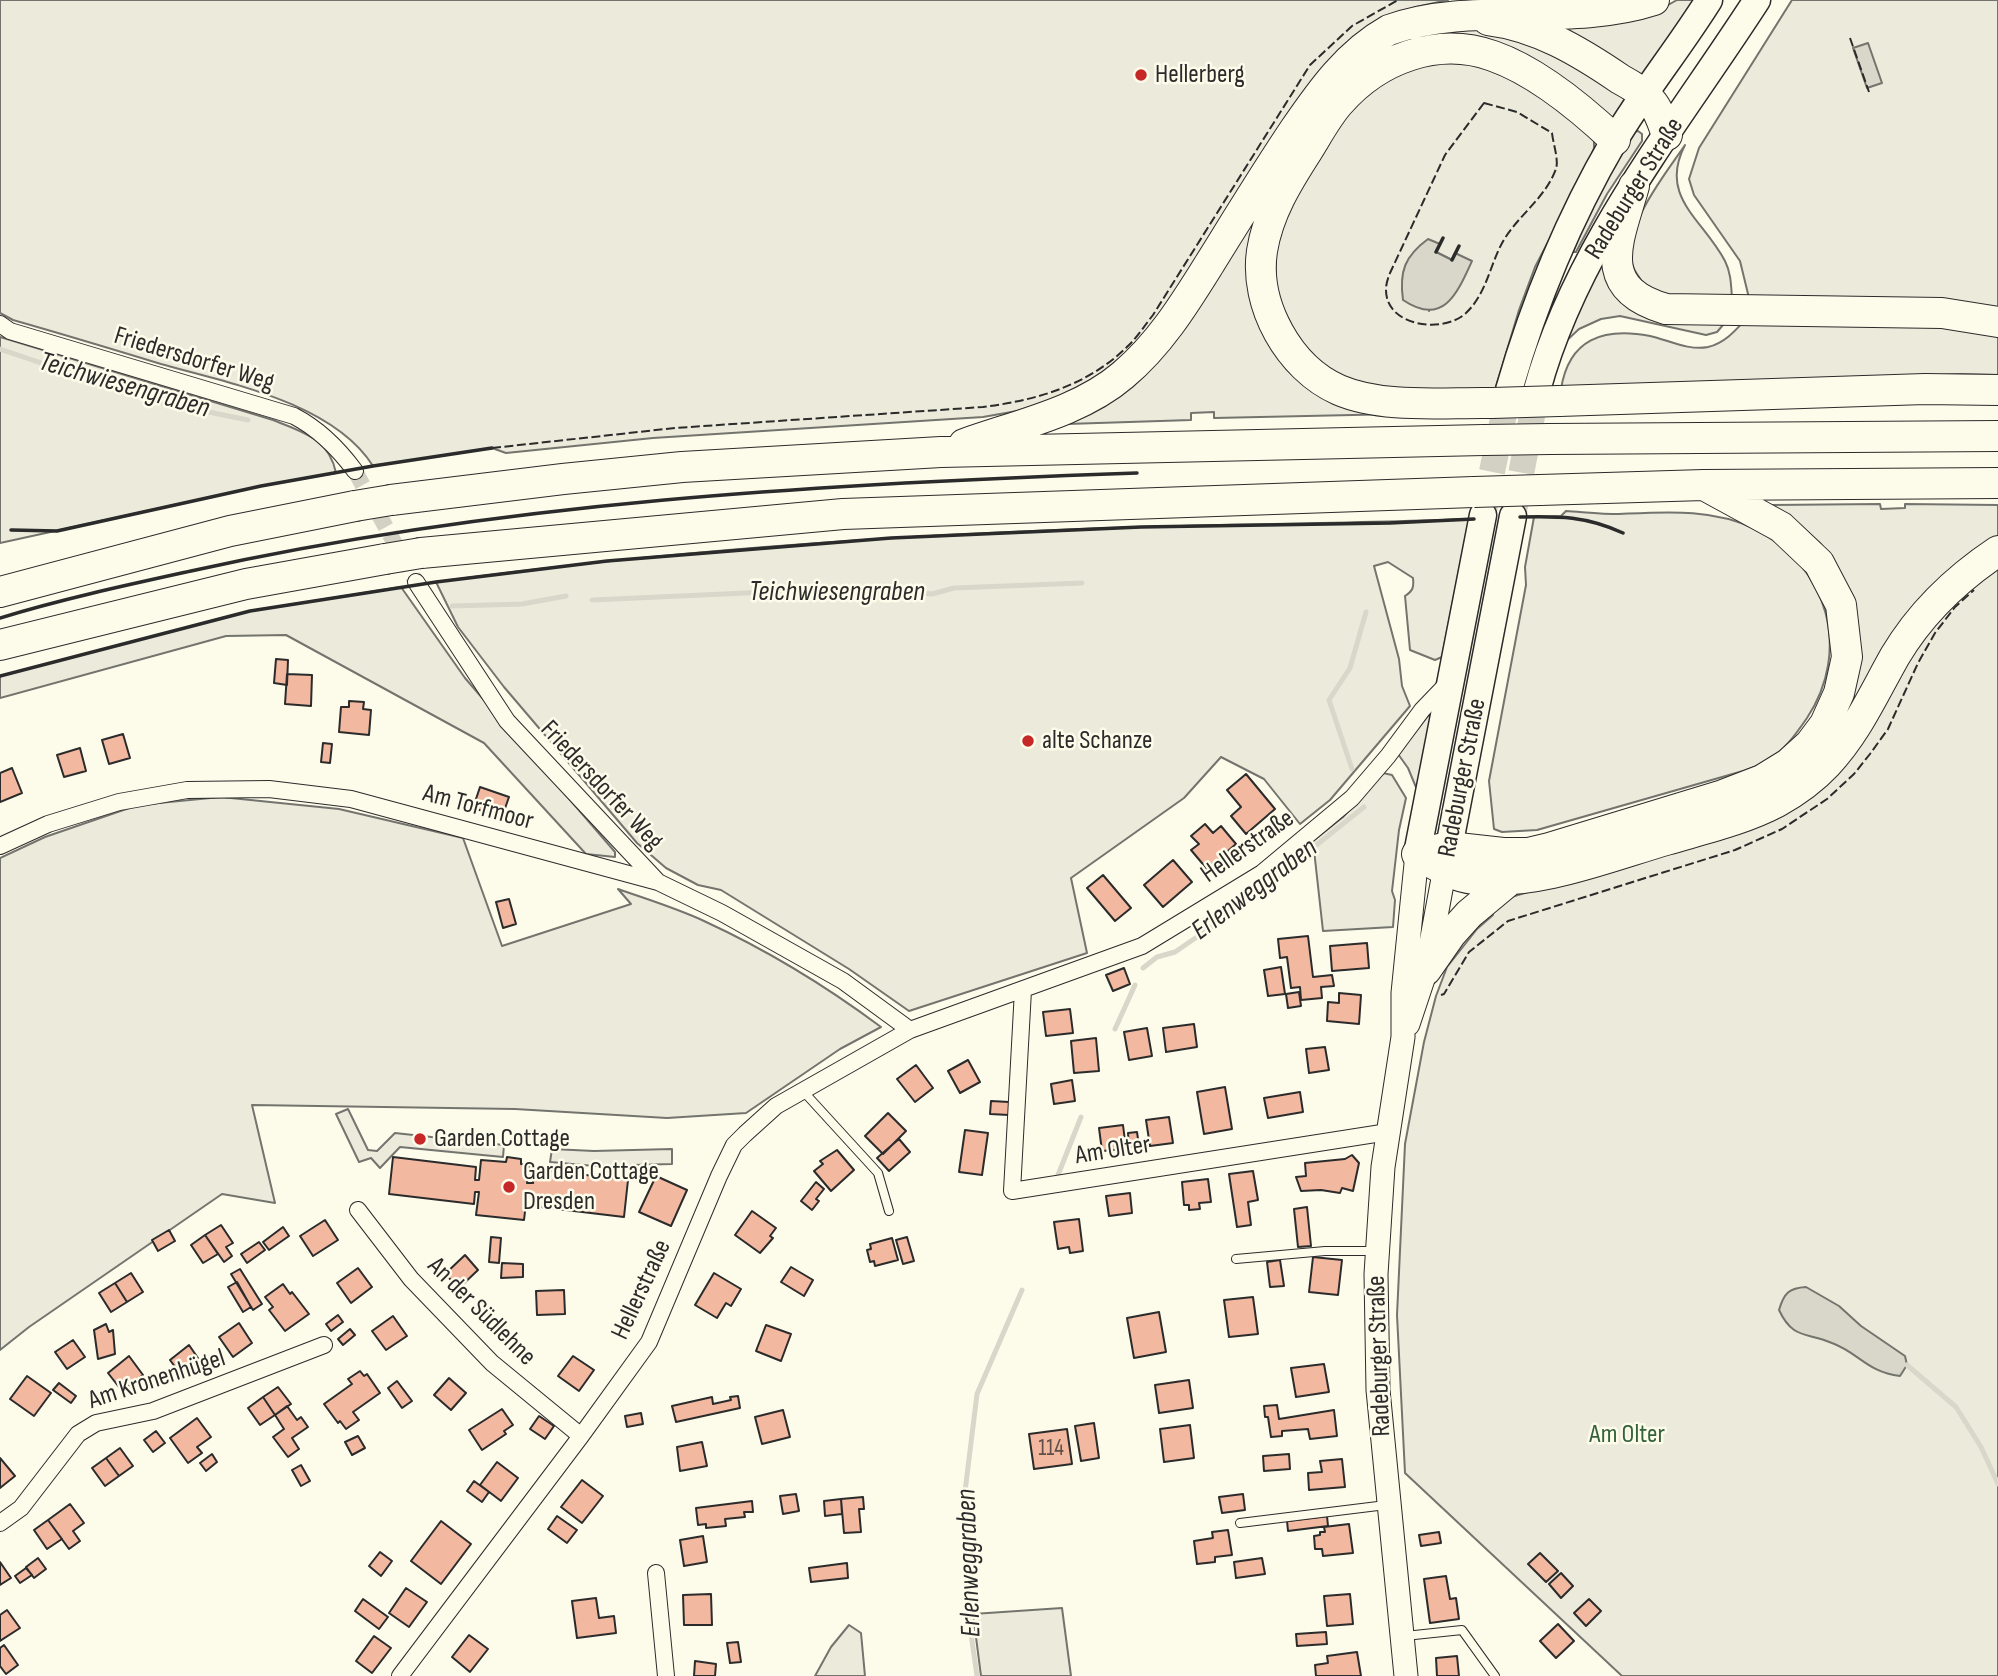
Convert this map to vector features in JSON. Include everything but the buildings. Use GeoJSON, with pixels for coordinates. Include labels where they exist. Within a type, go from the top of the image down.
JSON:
{"type":"FeatureCollection","features":[{"type":"Feature","properties":{"kind":"highway"},"geometry":{"type":"LineString","coordinates":[[941,452],[1073,406],[1122,376],[1161,336],[1181,308],[1288,139],[1325,86],[1344,64],[1389,30],[1412,20],[1461,9],[1514,7],[1605,10],[1636,6],[1654,0]]}},
{"type":"Feature","properties":{"kind":"highway"},"geometry":{"type":"LineString","coordinates":[[1435,14],[1504,22],[1536,31],[1593,61],[1644,94],[1653,103],[1667,135]]}},
{"type":"Feature","properties":{"kind":"highway"},"geometry":{"type":"LineString","coordinates":[[1615,139],[1585,113],[1518,68],[1493,56],[1466,50],[1429,50],[1398,59],[1367,75],[1339,103],[1284,188],[1271,218],[1262,252],[1264,286],[1271,319],[1299,360],[1319,378],[1340,390],[1391,402],[1548,396],[1998,390]]}},
{"type":"Feature","properties":{"kind":"highway"},"geometry":{"type":"LineString","coordinates":[[1634,186],[1616,258],[1619,275],[1626,288],[1651,305],[1666,309],[1942,313],[1998,322]]}},
{"type":"Feature","properties":{"kind":"highway"},"geometry":{"type":"LineString","coordinates":[[0,592],[230,531],[355,506],[513,485],[682,467],[941,452],[1550,439],[1998,436]]}},
{"type":"Feature","properties":{"kind":"highway"},"geometry":{"type":"LineString","coordinates":[[0,645],[246,584],[421,553],[842,514],[1478,504],[1540,490],[1703,485],[1998,482]]}},
{"type":"Feature","properties":{"kind":"highway"},"geometry":{"type":"LineString","coordinates":[[1417,854],[1447,859],[1528,853],[1586,838],[1762,780],[1788,764],[1810,744],[1825,724],[1839,693],[1847,657],[1841,605],[1819,563],[1782,527],[1703,485]]}},
{"type":"Feature","properties":{"kind":"highway"},"geometry":{"type":"LineString","coordinates":[[1447,859],[1474,879],[1511,879],[1593,862],[1731,821],[1775,803],[1803,785],[1827,764],[1847,741],[1896,653],[1928,608],[1965,573],[1998,551]]}},
{"type":"Feature","properties":{"kind":"highway"},"geometry":{"type":"LineString","coordinates":[[1426,970],[1469,914],[1511,879]]}},
{"type":"Feature","properties":{"kind":"main road","name":"Radeburger Straße"},"geometry":{"type":"LineString","coordinates":[[1500,397],[1548,273],[1585,194],[1615,139],[1709,0]]}},
{"type":"Feature","properties":{"kind":"main road","name":"Radeburger Straße"},"geometry":{"type":"LineString","coordinates":[[1548,396],[1555,330],[1591,258],[1634,186],[1757,0]]}},
{"type":"Feature","properties":{"kind":"main road","name":"Radeburger Straße"},"geometry":{"type":"LineString","coordinates":[[1406,1676],[1378,1390],[1378,1223],[1388,1132],[1403,1037],[1403,993],[1417,854],[1452,679],[1478,504]]}},
{"type":"Feature","properties":{"kind":"main road","name":"Radeburger Straße"},"geometry":{"type":"LineString","coordinates":[[1403,1037],[1419,997],[1426,970],[1513,516]]}},
{"type":"Feature","properties":{"kind":"street","name":"Friedersdorfer Weg"},"geometry":{"type":"LineString","coordinates":[[0,324],[10,331],[294,416],[327,439],[343,454],[355,471]]}},
{"type":"Feature","properties":{"kind":"street","name":"Friedersdorfer Weg"},"geometry":{"type":"LineString","coordinates":[[416,582],[507,721],[658,882]]}},
{"type":"Feature","properties":{"kind":"street","name":"Hellerstraße"},"geometry":{"type":"LineString","coordinates":[[400,1676],[649,1342],[734,1145],[776,1106],[910,1030],[1142,946],[1262,873],[1337,812],[1388,756],[1422,710],[1452,679]]}},
{"type":"Feature","properties":{"kind":"street","name":"Am Torfmoor"},"geometry":{"type":"LineString","coordinates":[[0,846],[48,824],[118,802],[187,790],[269,789],[351,799],[658,882],[722,913],[843,981],[910,1030]]}},
{"type":"Feature","properties":{"kind":"street","name":"Am Olter"},"geometry":{"type":"LineString","coordinates":[[1023,990],[1012,1191],[1388,1132]]}},
{"type":"Feature","properties":{"kind":"street","name":"An der Südlehne"},"geometry":{"type":"LineString","coordinates":[[358,1210],[411,1279],[492,1363],[581,1436]]}},
{"type":"Feature","properties":{"kind":"street","name":"Am Kronenhügel"},"geometry":{"type":"LineString","coordinates":[[0,1523],[21,1508],[78,1434],[96,1423],[153,1411],[324,1345]]}},
{"type":"Feature","properties":{"kind":"street"},"geometry":{"type":"LineString","coordinates":[[656,1573],[666,1676]]}},
{"type":"Feature","properties":{"kind":"lane"},"geometry":{"type":"LineString","coordinates":[[803,1091],[878,1173],[889,1211]]}},
{"type":"Feature","properties":{"kind":"lane"},"geometry":{"type":"LineString","coordinates":[[1236,1259],[1325,1251],[1377,1251]]}},
{"type":"Feature","properties":{"kind":"lane"},"geometry":{"type":"LineString","coordinates":[[1240,1523],[1389,1505]]}},
{"type":"Feature","properties":{"kind":"lane"},"geometry":{"type":"LineString","coordinates":[[1402,1636],[1462,1630],[1495,1676]]}},
{"type":"Feature","properties":{"kind":"green space"},"geometry":{"type":"Polygon","coordinates":[[[0,0],[1448,0],[1387,17],[1165,314],[1105,375],[1034,408],[983,417],[653,438],[506,453],[492,448],[373,466],[355,444],[333,426],[278,398],[13,320],[0,313],[0,0]]]}},
{"type":"Feature","properties":{"kind":"green space"},"geometry":{"type":"Polygon","coordinates":[[[1677,0],[1698,0],[1643,81],[1539,19],[1661,9],[1677,0]]]}},
{"type":"Feature","properties":{"kind":"green space"},"geometry":{"type":"Polygon","coordinates":[[[1792,0],[1998,0],[1998,311],[1749,298],[1740,261],[1694,195],[1689,179],[1699,148],[1792,0]]]}},
{"type":"Feature","properties":{"kind":"green space"},"geometry":{"type":"Polygon","coordinates":[[[1510,28],[1630,94],[1614,123],[1502,50],[1362,62],[1418,30],[1510,28]]]}},
{"type":"Feature","properties":{"kind":"green space"},"geometry":{"type":"Polygon","coordinates":[[[1463,59],[1539,91],[1594,139],[1589,163],[1535,267],[1495,390],[1395,394],[1350,383],[1305,351],[1276,295],[1275,235],[1342,114],[1401,67],[1463,59]],[[1436,252],[1429,311],[1452,260],[1436,252]]]}},
{"type":"Feature","properties":{"kind":"green space"},"geometry":{"type":"Polygon","coordinates":[[[1633,132],[1642,134],[1642,141],[1607,194],[1576,252],[1573,252],[1589,211],[1633,132]]]}},
{"type":"Feature","properties":{"kind":"green space"},"geometry":{"type":"Polygon","coordinates":[[[1685,145],[1678,163],[1680,193],[1725,261],[1730,275],[1732,298],[1679,297],[1657,293],[1641,280],[1631,259],[1631,243],[1644,207],[1685,145]]]}},
{"type":"Feature","properties":{"kind":"green space"},"geometry":{"type":"Polygon","coordinates":[[[1280,175],[1259,222],[1281,353],[1399,414],[1214,418],[1214,412],[1191,413],[1191,420],[1067,424],[1280,175]]]}},
{"type":"Feature","properties":{"kind":"green space"},"geometry":{"type":"Polygon","coordinates":[[[1608,255],[1617,287],[1729,318],[1717,332],[1706,335],[1620,316],[1601,319],[1579,329],[1563,344],[1587,290],[1608,255]]]}},
{"type":"Feature","properties":{"kind":"green space"},"geometry":{"type":"Polygon","coordinates":[[[1747,318],[1998,329],[1998,375],[1960,374],[1655,388],[1561,389],[1572,358],[1591,340],[1617,333],[1633,334],[1701,348],[1725,339],[1747,318]]]}},
{"type":"Feature","properties":{"kind":"green space"},"geometry":{"type":"Polygon","coordinates":[[[0,337],[294,428],[321,444],[336,473],[261,486],[0,543],[0,337]]]}},
{"type":"Feature","properties":{"kind":"green space"},"geometry":{"type":"Polygon","coordinates":[[[1880,504],[1881,509],[1905,508],[1905,504],[1998,505],[1998,536],[1985,543],[1844,722],[1841,575],[1821,544],[1797,522],[1771,505],[1880,504]]]}},
{"type":"Feature","properties":{"kind":"green space"},"geometry":{"type":"Polygon","coordinates":[[[1566,511],[1705,514],[1739,522],[1755,529],[1780,545],[1800,565],[1815,587],[1825,612],[1830,638],[1828,665],[1821,692],[1807,718],[1784,747],[1764,762],[1743,771],[1537,830],[1502,832],[1494,829],[1489,781],[1526,585],[1525,567],[1534,517],[1561,516],[1566,511]]]}},
{"type":"Feature","properties":{"kind":"green space"},"geometry":{"type":"Polygon","coordinates":[[[1469,519],[1442,657],[1435,660],[1410,650],[1405,596],[1412,588],[1413,578],[1388,562],[1374,566],[1399,659],[1402,686],[1410,706],[1330,800],[1300,824],[1264,779],[1221,757],[1184,798],[1071,878],[1087,953],[909,1011],[849,969],[721,890],[698,885],[666,868],[637,843],[504,687],[458,627],[436,582],[700,552],[876,539],[1141,527],[1469,519]]]}},
{"type":"Feature","properties":{"kind":"green space"},"geometry":{"type":"Polygon","coordinates":[[[1998,562],[1998,1676],[1622,1676],[1405,1473],[1397,1315],[1405,1144],[1424,1042],[1436,996],[1447,967],[1477,929],[1493,915],[1490,909],[1508,898],[1739,829],[1926,627],[1998,562]]]}},
{"type":"Feature","properties":{"kind":"green space"},"geometry":{"type":"Polygon","coordinates":[[[401,587],[465,678],[615,852],[615,857],[586,854],[484,743],[286,635],[226,636],[0,698],[0,676],[250,611],[401,587]]]}},
{"type":"Feature","properties":{"kind":"green space"},"geometry":{"type":"Polygon","coordinates":[[[1428,716],[1432,716],[1418,792],[1408,768],[1398,754],[1428,716]]]}},
{"type":"Feature","properties":{"kind":"green space"},"geometry":{"type":"Polygon","coordinates":[[[1383,773],[1392,775],[1406,798],[1399,830],[1392,891],[1395,900],[1393,927],[1323,931],[1313,841],[1343,817],[1383,773]]]}},
{"type":"Feature","properties":{"kind":"green space"},"geometry":{"type":"Polygon","coordinates":[[[221,797],[339,809],[463,838],[502,946],[631,904],[618,889],[693,916],[773,956],[881,1027],[840,1049],[746,1113],[667,1118],[515,1109],[252,1105],[275,1203],[222,1194],[29,1327],[0,1350],[0,858],[45,837],[138,805],[221,797]]]}},
{"type":"Feature","properties":{"kind":"green space"},"geometry":{"type":"Polygon","coordinates":[[[1062,1608],[1071,1676],[981,1676],[973,1614],[1062,1608]]]}},
{"type":"Feature","properties":{"kind":"green space"},"geometry":{"type":"Polygon","coordinates":[[[849,1625],[861,1633],[865,1676],[815,1676],[831,1647],[849,1625]]]}},
{"type":"Feature","properties":{"kind":"shaded area"},"geometry":{"type":"Polygon","coordinates":[[[1868,43],[1882,83],[1867,88],[1853,48],[1868,43]]]}},
{"type":"Feature","properties":{"kind":"shaded area"},"geometry":{"type":"Polygon","coordinates":[[[1428,239],[1440,244],[1436,252],[1452,260],[1455,253],[1472,261],[1461,285],[1447,303],[1429,310],[1403,300],[1402,290],[1405,265],[1428,239]]]}},
{"type":"Feature","properties":{"kind":"shaded area","name":"Garden Cottage"},"geometry":{"type":"Polygon","coordinates":[[[348,1109],[368,1150],[377,1151],[395,1133],[504,1145],[503,1157],[400,1147],[380,1168],[371,1158],[359,1162],[336,1114],[348,1109]]]}},
{"type":"Feature","properties":{"kind":"shaded area","name":"Garden Cottage"},"geometry":{"type":"Polygon","coordinates":[[[552,1149],[672,1149],[672,1164],[594,1166],[550,1162],[552,1149]]]}},
{"type":"Feature","properties":{"kind":"shaded area"},"geometry":{"type":"Polygon","coordinates":[[[1806,1287],[1839,1306],[1861,1326],[1905,1356],[1907,1365],[1900,1376],[1879,1371],[1841,1347],[1795,1331],[1779,1310],[1791,1290],[1806,1287]]]}},
{"type":"Feature","properties":{"kind":"waterway","name":"Teichwiesengraben"},"geometry":{"type":"LineString","coordinates":[[0,349],[154,401],[248,420]]}},
{"type":"Feature","properties":{"kind":"waterway","name":"Teichwiesengraben"},"geometry":{"type":"LineString","coordinates":[[592,600],[834,589],[867,595],[897,590],[932,594],[954,588],[1082,583]]}},
{"type":"Feature","properties":{"kind":"waterway","name":"Teichwiesengraben"},"geometry":{"type":"LineString","coordinates":[[452,606],[522,604],[566,596]]}},
{"type":"Feature","properties":{"kind":"waterway","name":"Erlenweggraben"},"geometry":{"type":"LineString","coordinates":[[1352,769],[1329,700],[1350,668],[1366,612]]}},
{"type":"Feature","properties":{"kind":"waterway","name":"Erlenweggraben"},"geometry":{"type":"LineString","coordinates":[[1143,968],[1157,957],[1175,952],[1229,915],[1364,807]]}},
{"type":"Feature","properties":{"kind":"waterway","name":"Erlenweggraben"},"geometry":{"type":"LineString","coordinates":[[1115,1029],[1135,985]]}},
{"type":"Feature","properties":{"kind":"waterway","name":"Erlenweggraben"},"geometry":{"type":"LineString","coordinates":[[1058,1175],[1081,1117]]}},
{"type":"Feature","properties":{"kind":"waterway","name":"Erlenweggraben"},"geometry":{"type":"LineString","coordinates":[[977,1676],[966,1598],[963,1508],[977,1394],[1022,1290]]}},
{"type":"Feature","properties":{"kind":"waterway"},"geometry":{"type":"LineString","coordinates":[[1907,1365],[1956,1407],[1981,1447],[1998,1484]]}},
{"type":"Feature","properties":{"kind":"tunnel"},"geometry":{"type":"LineString","coordinates":[[1484,510],[1509,390]]}},
{"type":"Feature","properties":{"kind":"tunnel"},"geometry":{"type":"LineString","coordinates":[[1514,511],[1537,390]]}},
{"type":"Feature","properties":{"kind":"tunnel"},"geometry":{"type":"LineString","coordinates":[[355,471],[416,582]]}},
{"type":"Feature","properties":{"kind":"fence"},"geometry":{"type":"LineString","coordinates":[[492,448],[675,428],[983,407],[1043,395],[1080,380],[1113,359],[1132,342],[1153,315],[1310,65],[1352,26],[1398,0]]}},
{"type":"Feature","properties":{"kind":"fence"},"geometry":{"type":"LineString","coordinates":[[1850,38],[1869,92]]}},
{"type":"Feature","properties":{"kind":"fence"},"geometry":{"type":"LineString","coordinates":[[1484,103],[1517,112],[1552,133],[1556,169],[1546,188],[1505,238],[1479,296],[1466,313],[1456,320],[1431,325],[1405,319],[1395,312],[1388,302],[1386,289],[1390,273],[1445,155],[1484,103]]}},
{"type":"Feature","properties":{"kind":"fence"},"geometry":{"type":"LineString","coordinates":[[1441,995],[1469,952],[1508,921],[1735,850],[1782,829],[1827,799],[1854,774],[1888,729],[1935,633],[1955,607],[1974,590]]}},
{"type":"Feature","properties":{"kind":"wall"},"geometry":{"type":"LineString","coordinates":[[1436,252],[1443,238]]}},
{"type":"Feature","properties":{"kind":"wall"},"geometry":{"type":"LineString","coordinates":[[1452,260],[1459,246]]}},
{"type":"Feature","properties":{"kind":"wall"},"geometry":{"type":"LineString","coordinates":[[11,530],[57,531],[261,486],[492,448]]}},
{"type":"Feature","properties":{"kind":"wall"},"geometry":{"type":"LineString","coordinates":[[0,618],[191,571],[308,547],[425,528],[662,500],[899,483],[1137,473]]}},
{"type":"Feature","properties":{"kind":"wall"},"geometry":{"type":"LineString","coordinates":[[1520,517],[1572,518],[1597,523],[1623,533]]}},
{"type":"Feature","properties":{"kind":"wall"},"geometry":{"type":"LineString","coordinates":[[0,676],[250,611],[436,582],[607,561],[891,538],[1141,527],[1474,519]]}},
{"type":"Feature","properties":{"kind":"place","name":"Hellerberg"},"geometry":{"type":"Point","coordinates":[1141,75]}},
{"type":"Feature","properties":{"kind":"place","name":"alte Schanze"},"geometry":{"type":"Point","coordinates":[1028,741]}},
{"type":"Feature","properties":{"kind":"place","name":"Garden Cottage"},"geometry":{"type":"Point","coordinates":[420,1139]}},
{"type":"Feature","properties":{"kind":"place","name":"Garden Cottage Dresden"},"geometry":{"type":"Point","coordinates":[509,1187]}}]}
